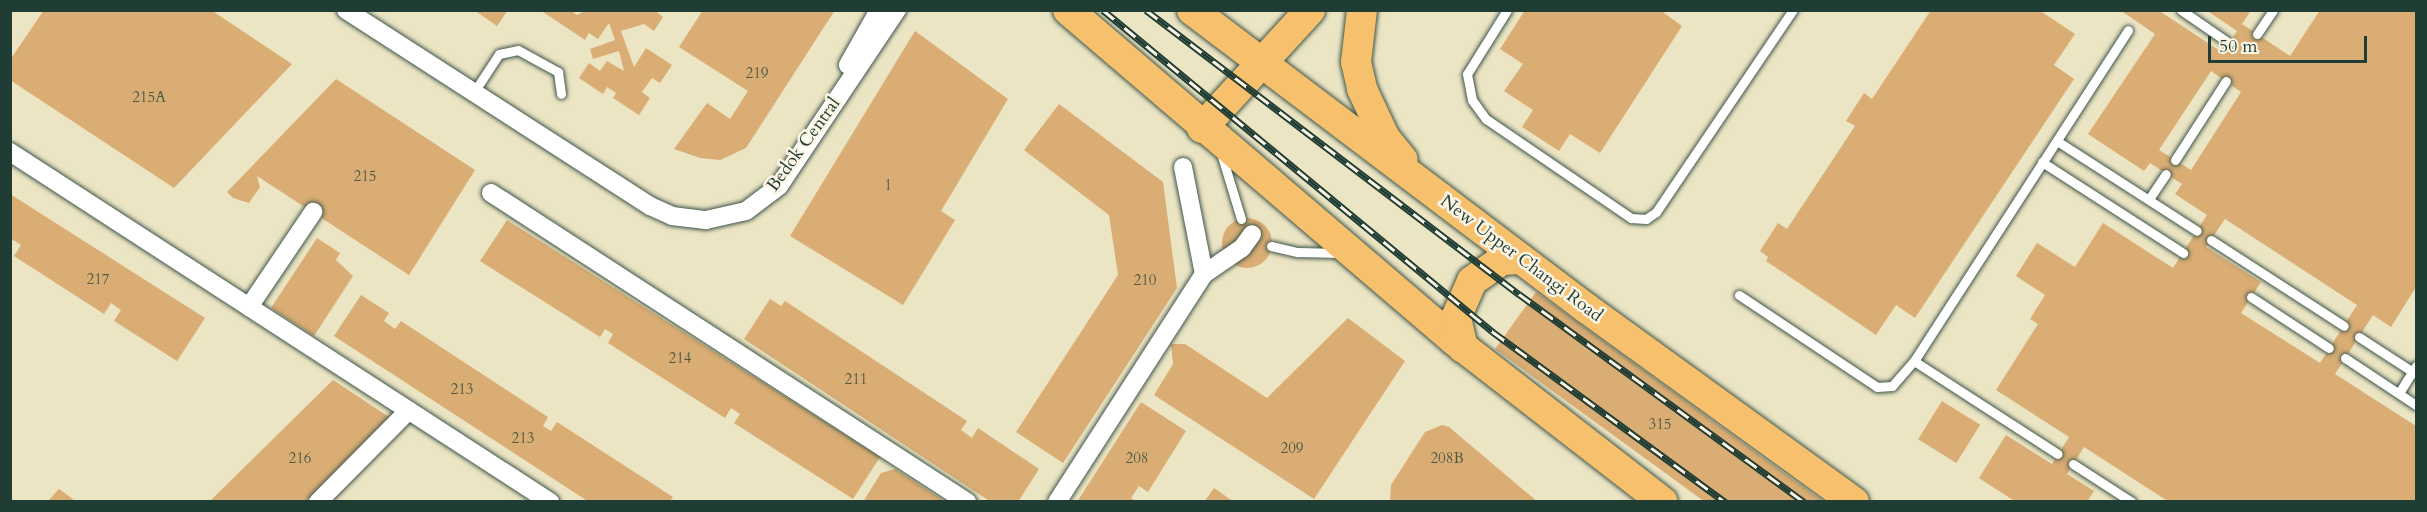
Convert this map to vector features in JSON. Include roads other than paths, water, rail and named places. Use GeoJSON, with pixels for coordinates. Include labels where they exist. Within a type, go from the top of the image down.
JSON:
{"type":"FeatureCollection","features":[{"type":"Feature","properties":{"kind":"main road"},"geometry":{"type":"LineString","coordinates":[[1068,10],[1350,254],[1463,348],[1664,501]]}},
{"type":"Feature","properties":{"kind":"main road","name":"New Upper Changi Road"},"geometry":{"type":"LineString","coordinates":[[1192,10],[1422,186],[1854,501]]}},
{"type":"Feature","properties":{"kind":"main road"},"geometry":{"type":"LineString","coordinates":[[1209,133],[1310,10]]}},
{"type":"Feature","properties":{"kind":"main road"},"geometry":{"type":"LineString","coordinates":[[1362,10],[1356,62],[1362,89],[1385,138],[1422,186]]}},
{"type":"Feature","properties":{"kind":"main road"},"geometry":{"type":"LineString","coordinates":[[1463,348],[1456,318],[1472,281],[1502,260],[1521,259]]}},
{"type":"Feature","properties":{"kind":"street","name":"Bedok Central"},"geometry":{"type":"LineString","coordinates":[[346,10],[643,198],[657,210],[697,220],[730,217],[762,201],[784,179],[897,10]]}},
{"type":"Feature","properties":{"kind":"street","name":"Bedok Central"},"geometry":{"type":"LineString","coordinates":[[643,198],[705,214],[736,208],[762,192],[823,108],[879,10]]}},
{"type":"Feature","properties":{"kind":"street"},"geometry":{"type":"LineString","coordinates":[[10,152],[549,501]]}},
{"type":"Feature","properties":{"kind":"street"},"geometry":{"type":"LineString","coordinates":[[1183,167],[1204,274]]}},
{"type":"Feature","properties":{"kind":"street"},"geometry":{"type":"LineString","coordinates":[[491,193],[967,501]]}},
{"type":"Feature","properties":{"kind":"street"},"geometry":{"type":"LineString","coordinates":[[249,307],[313,212]]}},
{"type":"Feature","properties":{"kind":"street"},"geometry":{"type":"LineString","coordinates":[[1057,501],[1204,274],[1242,248],[1252,234]]}},
{"type":"Feature","properties":{"kind":"street"},"geometry":{"type":"LineString","coordinates":[[318,501],[408,410]]}},
{"type":"Feature","properties":{"kind":"lane"},"geometry":{"type":"LineString","coordinates":[[1507,10],[1467,74],[1472,100],[1495,126],[1631,218],[1646,219],[1656,212],[1794,10]]}},
{"type":"Feature","properties":{"kind":"lane"},"geometry":{"type":"LineString","coordinates":[[2181,10],[2229,43]]}},
{"type":"Feature","properties":{"kind":"lane"},"geometry":{"type":"LineString","coordinates":[[2257,34],[2272,10]]}},
{"type":"Feature","properties":{"kind":"lane"},"geometry":{"type":"LineString","coordinates":[[1739,295],[1877,387],[1892,386],[1914,361],[2128,30]]}},
{"type":"Feature","properties":{"kind":"lane"},"geometry":{"type":"LineString","coordinates":[[474,92],[499,54],[518,50],[546,63],[558,72],[561,94]]}},
{"type":"Feature","properties":{"kind":"lane"},"geometry":{"type":"LineString","coordinates":[[2175,160],[2226,81]]}},
{"type":"Feature","properties":{"kind":"lane"},"geometry":{"type":"LineString","coordinates":[[1209,133],[1241,219]]}},
{"type":"Feature","properties":{"kind":"lane"},"geometry":{"type":"LineString","coordinates":[[2057,141],[2197,231]]}},
{"type":"Feature","properties":{"kind":"lane"},"geometry":{"type":"LineString","coordinates":[[2042,162],[2183,253]]}},
{"type":"Feature","properties":{"kind":"lane"},"geometry":{"type":"LineString","coordinates":[[2149,200],[2166,174]]}},
{"type":"Feature","properties":{"kind":"lane"},"geometry":{"type":"LineString","coordinates":[[2211,240],[2344,326]]}},
{"type":"Feature","properties":{"kind":"lane"},"geometry":{"type":"LineString","coordinates":[[1271,246],[1298,252],[1350,254]]}},
{"type":"Feature","properties":{"kind":"lane"},"geometry":{"type":"LineString","coordinates":[[2251,297],[2330,348]]}},
{"type":"Feature","properties":{"kind":"lane"},"geometry":{"type":"LineString","coordinates":[[2359,336],[2415,370],[2399,393]]}},
{"type":"Feature","properties":{"kind":"lane"},"geometry":{"type":"LineString","coordinates":[[2345,358],[2416,405]]}},
{"type":"Feature","properties":{"kind":"lane"},"geometry":{"type":"LineString","coordinates":[[1914,361],[2058,454]]}},
{"type":"Feature","properties":{"kind":"lane"},"geometry":{"type":"LineString","coordinates":[[2073,464],[2132,501]]}},
{"type":"Feature","properties":{"kind":"railway"},"geometry":{"type":"LineString","coordinates":[[1103,10],[1493,332],[1725,502]]}},
{"type":"Feature","properties":{"kind":"railway"},"geometry":{"type":"LineString","coordinates":[[1146,10],[1519,294],[1804,502]]}}]}
